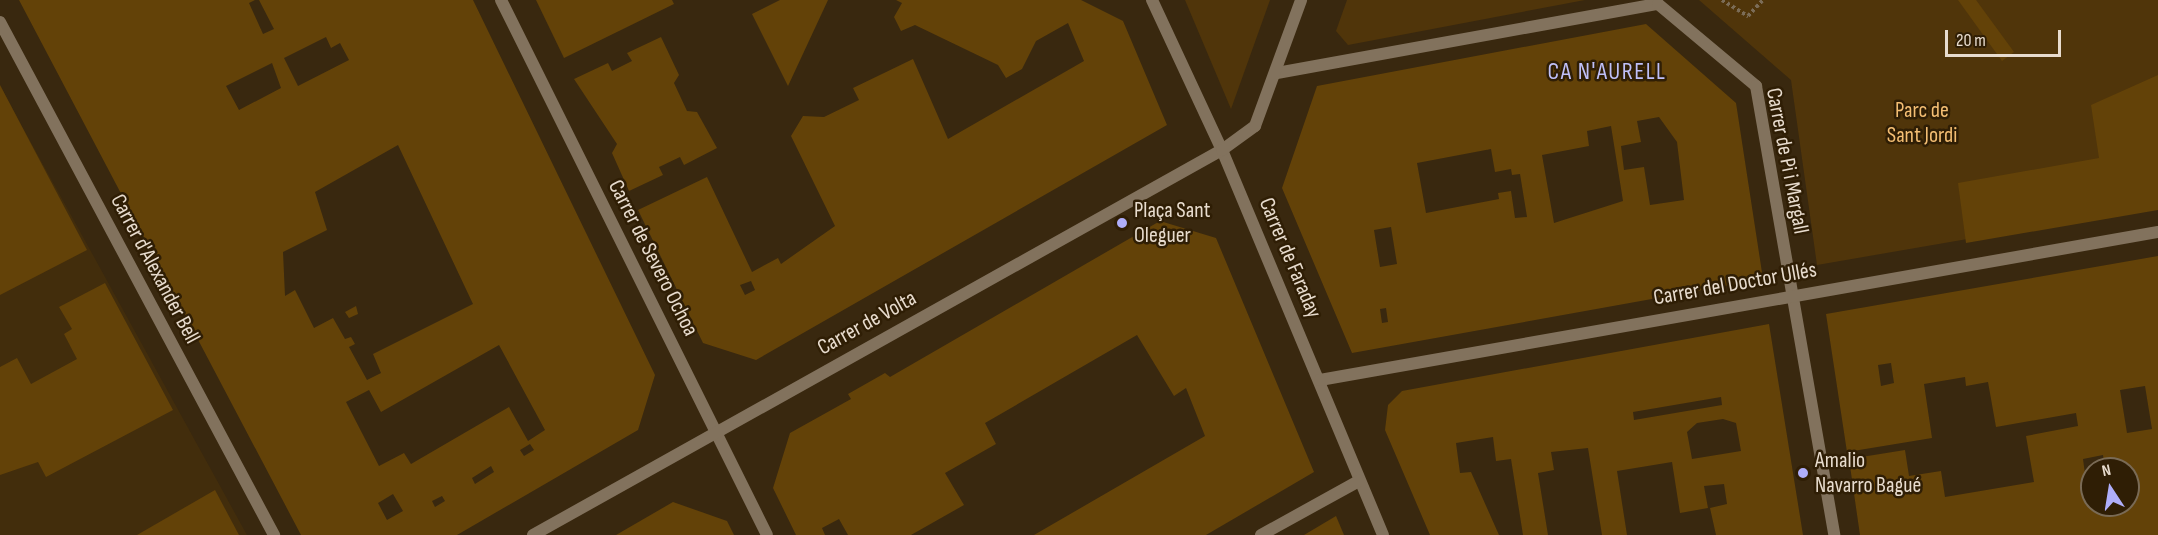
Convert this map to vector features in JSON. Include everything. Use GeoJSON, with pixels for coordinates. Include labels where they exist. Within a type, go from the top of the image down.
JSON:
{"type":"FeatureCollection","features":[{"type":"Feature","properties":{"kind":"street","name":"Carrer de Severo Ochoa"},"geometry":{"type":"LineString","coordinates":[[501,0],[767,535]]}},
{"type":"Feature","properties":{"kind":"street","name":"Carrer de Faraday"},"geometry":{"type":"LineString","coordinates":[[1152,0],[1222,150],[1383,535]]}},
{"type":"Feature","properties":{"kind":"street","name":"Carrer de Volta"},"geometry":{"type":"LineString","coordinates":[[533,535],[716,430],[1222,150],[1255,126],[1277,73],[1301,0]]}},
{"type":"Feature","properties":{"kind":"street","name":"Carrer de Pi i Margall"},"geometry":{"type":"LineString","coordinates":[[1277,73],[1658,4],[1756,86],[1834,535]]}},
{"type":"Feature","properties":{"kind":"street","name":"Carrer d'Alexander Bell"},"geometry":{"type":"LineString","coordinates":[[0,22],[274,535]]}},
{"type":"Feature","properties":{"kind":"street","name":"Carrer del Doctor Ullés"},"geometry":{"type":"LineString","coordinates":[[1320,380],[2158,232]]}},
{"type":"Feature","properties":{"kind":"street"},"geometry":{"type":"LineString","coordinates":[[1261,535],[1359,481]]}},
{"type":"Feature","properties":{"kind":"path"},"geometry":{"type":"LineString","coordinates":[[1722,0],[1748,15],[1763,0]]}},
{"type":"Feature","properties":{"kind":"shaded area"},"geometry":{"type":"Polygon","coordinates":[[[0,85],[23,128],[247,535],[0,535],[0,85]]]}},
{"type":"Feature","properties":{"kind":"green space"},"geometry":{"type":"Polygon","coordinates":[[[1185,0],[1270,0],[1231,109],[1185,0]]]}},
{"type":"Feature","properties":{"kind":"green space"},"geometry":{"type":"Polygon","coordinates":[[[1347,0],[1585,0],[1348,45],[1336,31],[1347,0]]]}},
{"type":"Feature","properties":{"kind":"green space","name":"Parc de Sant Jordi"},"geometry":{"type":"Polygon","coordinates":[[[1699,0],[2158,0],[2158,206],[1817,265],[1791,80],[1699,0]]]}},
{"type":"Feature","properties":{"kind":"building"},"geometry":{"type":"Polygon","coordinates":[[[19,0],[255,0],[249,3],[263,34],[274,29],[259,0],[473,0],[655,375],[638,430],[457,535],[301,535],[19,0]],[[326,37],[284,58],[298,86],[349,60],[340,43],[331,48],[326,37]],[[272,63],[226,86],[239,110],[281,88],[272,63]],[[398,145],[315,192],[327,230],[283,252],[285,296],[295,290],[314,328],[333,318],[345,339],[351,337],[355,344],[349,347],[367,380],[381,373],[373,354],[473,304],[398,145]],[[499,345],[381,412],[369,390],[346,402],[379,466],[404,453],[411,464],[509,407],[528,441],[545,430],[499,345]],[[530,444],[520,450],[524,456],[534,450],[530,444]],[[491,466],[472,478],[475,484],[494,472],[491,466]],[[393,494],[378,503],[387,520],[403,511],[393,494]],[[442,496],[432,501],[435,507],[445,501],[442,496]]]}},
{"type":"Feature","properties":{"kind":"building"},"geometry":{"type":"Polygon","coordinates":[[[536,0],[672,0],[674,4],[564,58],[536,0]]]}},
{"type":"Feature","properties":{"kind":"building"},"geometry":{"type":"Polygon","coordinates":[[[780,0],[828,0],[788,86],[752,14],[780,0]]]}},
{"type":"Feature","properties":{"kind":"building"},"geometry":{"type":"Polygon","coordinates":[[[896,0],[1081,0],[1123,21],[1167,125],[756,360],[703,343],[638,210],[707,177],[752,272],[778,258],[781,264],[835,226],[791,136],[803,116],[824,117],[859,100],[853,88],[913,59],[948,139],[1084,61],[1068,23],[1036,41],[1022,69],[1006,78],[998,65],[915,25],[901,31],[894,17],[902,3],[896,0]],[[751,281],[740,285],[745,295],[755,290],[751,281]]]}},
{"type":"Feature","properties":{"kind":"building"},"geometry":{"type":"Polygon","coordinates":[[[1958,0],[1976,0],[2014,52],[2002,61],[1958,0]]]}},
{"type":"Feature","properties":{"kind":"building"},"geometry":{"type":"Polygon","coordinates":[[[1646,24],[1736,103],[1763,279],[1352,353],[1282,188],[1317,86],[1646,24]],[[1659,117],[1637,121],[1641,142],[1621,146],[1624,170],[1644,167],[1650,205],[1684,200],[1677,142],[1659,117]],[[1611,126],[1587,131],[1589,146],[1542,155],[1554,223],[1623,201],[1611,126]],[[1491,149],[1417,163],[1426,213],[1499,199],[1498,193],[1511,191],[1515,218],[1527,217],[1520,174],[1512,175],[1511,169],[1495,172],[1491,149]],[[1391,227],[1374,230],[1380,267],[1397,264],[1391,227]],[[1386,308],[1380,309],[1382,323],[1388,322],[1386,308]]]}},
{"type":"Feature","properties":{"kind":"building"},"geometry":{"type":"Polygon","coordinates":[[[661,37],[679,75],[674,83],[687,111],[697,112],[717,148],[684,165],[680,157],[659,167],[663,175],[629,191],[612,153],[617,144],[574,79],[608,63],[612,71],[632,61],[627,53],[661,37]]]}},
{"type":"Feature","properties":{"kind":"building"},"geometry":{"type":"Polygon","coordinates":[[[2158,75],[2158,210],[1966,243],[1958,183],[2099,158],[2091,105],[2158,75]]]}},
{"type":"Feature","properties":{"kind":"building"},"geometry":{"type":"Polygon","coordinates":[[[0,85],[87,250],[0,295],[0,85]]]}},
{"type":"Feature","properties":{"kind":"building"},"geometry":{"type":"Polygon","coordinates":[[[1160,221],[1216,238],[1314,472],[1206,535],[1034,535],[1205,436],[1186,388],[1174,396],[1137,335],[985,423],[996,444],[945,473],[964,505],[911,535],[848,535],[839,519],[822,528],[825,535],[796,535],[773,488],[790,433],[851,399],[848,394],[885,373],[890,377],[1160,221]]]}},
{"type":"Feature","properties":{"kind":"building"},"geometry":{"type":"Polygon","coordinates":[[[2158,256],[2158,535],[1860,535],[1849,459],[1905,450],[1909,476],[1941,471],[1945,497],[2034,482],[2026,436],[2078,426],[2076,413],[1996,427],[1988,382],[1966,386],[1965,377],[1924,384],[1932,438],[1847,452],[1826,314],[2158,256]],[[1891,363],[1878,365],[1881,386],[1894,383],[1891,363]],[[2145,386],[2120,390],[2127,433],[2152,429],[2145,386]]]}},
{"type":"Feature","properties":{"kind":"building"},"geometry":{"type":"Polygon","coordinates":[[[105,283],[173,410],[46,477],[38,462],[0,475],[0,367],[17,358],[31,384],[77,359],[64,334],[72,329],[59,307],[105,283]]]}},
{"type":"Feature","properties":{"kind":"building"},"geometry":{"type":"Polygon","coordinates":[[[356,306],[358,314],[349,318],[345,312],[356,306]]]}},
{"type":"Feature","properties":{"kind":"building"},"geometry":{"type":"Polygon","coordinates":[[[1769,324],[1803,535],[1716,535],[1710,508],[1727,504],[1724,484],[1704,486],[1708,508],[1680,513],[1672,462],[1617,471],[1627,535],[1602,535],[1588,448],[1551,452],[1554,470],[1538,473],[1548,535],[1523,535],[1511,459],[1496,461],[1493,437],[1456,443],[1460,473],[1471,472],[1499,535],[1430,535],[1385,430],[1388,405],[1402,391],[1769,324]],[[1721,397],[1633,412],[1634,420],[1722,405],[1721,397]],[[1723,419],[1697,423],[1687,432],[1692,459],[1741,451],[1736,423],[1723,419]]]}},
{"type":"Feature","properties":{"kind":"building"},"geometry":{"type":"Polygon","coordinates":[[[215,490],[239,535],[137,535],[215,490]]]}},
{"type":"Feature","properties":{"kind":"building"},"geometry":{"type":"Polygon","coordinates":[[[673,502],[727,521],[734,535],[616,535],[673,502]]]}},
{"type":"Feature","properties":{"kind":"building"},"geometry":{"type":"Polygon","coordinates":[[[1336,516],[1344,535],[1304,535],[1336,516]]]}},
{"type":"Feature","properties":{"kind":"place","name":"Plaça Sant Oleguer"},"geometry":{"type":"Point","coordinates":[1122,223]}},
{"type":"Feature","properties":{"kind":"place","name":"Amalio Navarro Bagué"},"geometry":{"type":"Point","coordinates":[1803,473]}},
{"type":"Feature","properties":{"kind":"district","name":"CA N'AURELL"},"geometry":{"type":"Point","coordinates":[1607,72]}}]}
